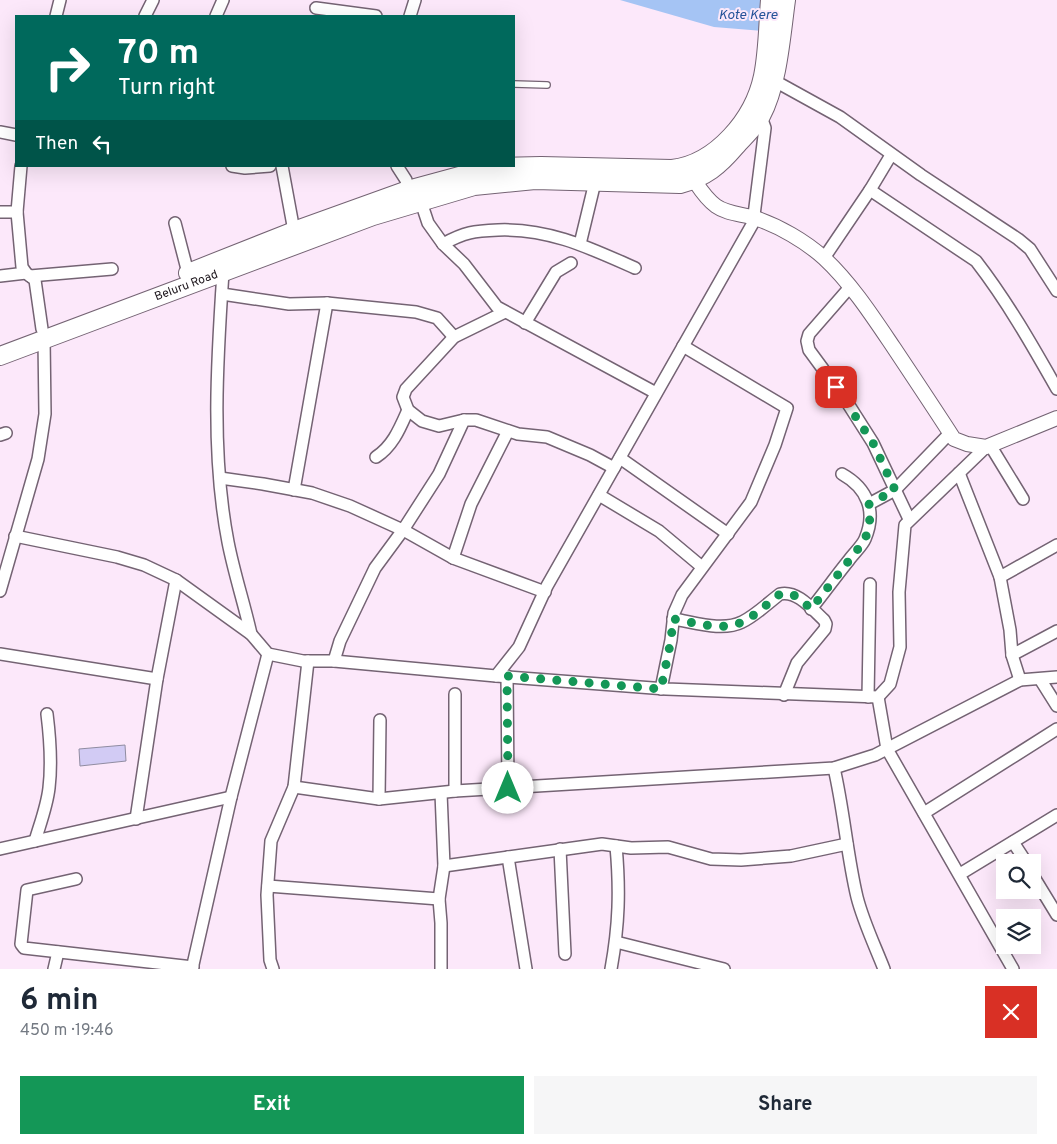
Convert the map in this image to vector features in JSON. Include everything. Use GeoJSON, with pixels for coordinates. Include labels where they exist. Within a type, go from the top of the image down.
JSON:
{"type":"FeatureCollection","features":[{"type":"Feature","properties":{"kind":"highway"},"geometry":{"type":"LineString","coordinates":[[515,167],[672,169],[685,168],[708,156],[741,123],[756,99],[763,76],[770,0]]}},
{"type":"Feature","properties":{"kind":"highway"},"geometry":{"type":"LineString","coordinates":[[415,196],[497,182],[535,180],[680,184],[710,173],[726,159],[761,116],[778,61],[786,0]]}},
{"type":"Feature","properties":{"kind":"highway"},"geometry":{"type":"LineString","coordinates":[[0,344],[43,334],[294,231],[415,196],[495,167]]}},
{"type":"Feature","properties":{"kind":"highway","name":"Beluru Road"},"geometry":{"type":"LineString","coordinates":[[0,356],[43,334],[223,272],[373,216],[415,196]]}},
{"type":"Feature","properties":{"kind":"street"},"geometry":{"type":"LineString","coordinates":[[56,15],[60,0]]}},
{"type":"Feature","properties":{"kind":"street"},"geometry":{"type":"LineString","coordinates":[[146,15],[153,0]]}},
{"type":"Feature","properties":{"kind":"street"},"geometry":{"type":"LineString","coordinates":[[216,15],[223,0]]}},
{"type":"Feature","properties":{"kind":"street"},"geometry":{"type":"LineString","coordinates":[[410,15],[416,0]]}},
{"type":"Feature","properties":{"kind":"street"},"geometry":{"type":"LineString","coordinates":[[316,8],[368,15]]}},
{"type":"Feature","properties":{"kind":"street"},"geometry":{"type":"LineString","coordinates":[[773,80],[840,117],[891,155],[1018,238],[1030,248],[1057,291]]}},
{"type":"Feature","properties":{"kind":"street"},"geometry":{"type":"LineString","coordinates":[[508,788],[502,676],[519,648],[545,592],[753,223],[765,128],[761,116]]}},
{"type":"Feature","properties":{"kind":"street"},"geometry":{"type":"LineString","coordinates":[[0,132],[15,135]]}},
{"type":"Feature","properties":{"kind":"street"},"geometry":{"type":"LineString","coordinates":[[824,258],[891,155]]}},
{"type":"Feature","properties":{"kind":"street"},"geometry":{"type":"LineString","coordinates":[[0,591],[38,459],[45,414],[43,334],[34,280],[22,267],[17,212],[21,167]]}},
{"type":"Feature","properties":{"kind":"street"},"geometry":{"type":"LineString","coordinates":[[238,167],[258,167]]}},
{"type":"Feature","properties":{"kind":"street"},"geometry":{"type":"LineString","coordinates":[[282,167],[294,231]]}},
{"type":"Feature","properties":{"kind":"street"},"geometry":{"type":"LineString","coordinates":[[398,167],[428,223],[443,244],[464,264],[497,307],[656,393]]}},
{"type":"Feature","properties":{"kind":"street"},"geometry":{"type":"LineString","coordinates":[[694,180],[708,199],[717,207],[725,211],[754,217],[773,225],[824,258],[878,323],[954,439],[960,442],[988,446],[1023,499]]}},
{"type":"Feature","properties":{"kind":"street"},"geometry":{"type":"LineString","coordinates":[[580,244],[595,182]]}},
{"type":"Feature","properties":{"kind":"street"},"geometry":{"type":"LineString","coordinates":[[870,190],[976,261],[987,275],[1057,389]]}},
{"type":"Feature","properties":{"kind":"street"},"geometry":{"type":"LineString","coordinates":[[0,212],[17,212]]}},
{"type":"Feature","properties":{"kind":"street"},"geometry":{"type":"LineString","coordinates":[[175,223],[188,273]]}},
{"type":"Feature","properties":{"kind":"street"},"geometry":{"type":"LineString","coordinates":[[443,244],[459,235],[472,231],[520,229],[580,244],[635,268]]}},
{"type":"Feature","properties":{"kind":"street"},"geometry":{"type":"LineString","coordinates":[[525,323],[556,272],[571,263]]}},
{"type":"Feature","properties":{"kind":"street"},"geometry":{"type":"LineString","coordinates":[[0,276],[112,269]]}},
{"type":"Feature","properties":{"kind":"street"},"geometry":{"type":"LineString","coordinates":[[223,272],[218,356],[220,478],[228,542],[251,634]]}},
{"type":"Feature","properties":{"kind":"street"},"geometry":{"type":"LineString","coordinates":[[850,287],[809,334],[807,341],[809,350],[845,399],[873,443],[909,519]]}},
{"type":"Feature","properties":{"kind":"street"},"geometry":{"type":"LineString","coordinates":[[222,294],[289,304],[327,303],[416,312],[437,318],[454,337]]}},
{"type":"Feature","properties":{"kind":"street"},"geometry":{"type":"LineString","coordinates":[[294,490],[327,303]]}},
{"type":"Feature","properties":{"kind":"street"},"geometry":{"type":"LineString","coordinates":[[505,312],[454,337],[406,389],[403,397],[408,410],[422,421],[439,426],[464,420],[476,420],[518,434],[547,437],[590,455],[614,468]]}},
{"type":"Feature","properties":{"kind":"street"},"geometry":{"type":"LineString","coordinates":[[661,689],[671,640],[674,613],[682,595],[751,502],[775,445],[787,408],[682,346]]}},
{"type":"Feature","properties":{"kind":"street"},"geometry":{"type":"LineString","coordinates":[[376,457],[385,451],[398,433],[408,410]]}},
{"type":"Feature","properties":{"kind":"street"},"geometry":{"type":"LineString","coordinates":[[15,536],[117,557],[144,565],[176,580],[251,634],[268,654],[308,661],[334,661],[661,689],[873,697],[890,684],[900,647],[899,592],[904,525],[988,446],[1057,418]]}},
{"type":"Feature","properties":{"kind":"street"},"geometry":{"type":"LineString","coordinates":[[334,661],[340,641],[375,568],[403,530],[438,474],[464,420]]}},
{"type":"Feature","properties":{"kind":"street"},"geometry":{"type":"LineString","coordinates":[[453,558],[471,504],[508,431]]}},
{"type":"Feature","properties":{"kind":"street"},"geometry":{"type":"LineString","coordinates":[[869,504],[895,490],[950,433]]}},
{"type":"Feature","properties":{"kind":"street"},"geometry":{"type":"LineString","coordinates":[[620,458],[728,534]]}},
{"type":"Feature","properties":{"kind":"street"},"geometry":{"type":"LineString","coordinates":[[959,473],[1000,577],[1010,630],[1012,655],[1020,680]]}},
{"type":"Feature","properties":{"kind":"street"},"geometry":{"type":"LineString","coordinates":[[811,609],[865,540],[869,525],[871,510],[867,497],[853,480],[842,474]]}},
{"type":"Feature","properties":{"kind":"street"},"geometry":{"type":"LineString","coordinates":[[220,478],[312,493],[350,506],[403,530],[453,558],[545,592]]}},
{"type":"Feature","properties":{"kind":"street"},"geometry":{"type":"LineString","coordinates":[[599,495],[659,531],[702,567]]}},
{"type":"Feature","properties":{"kind":"street"},"geometry":{"type":"LineString","coordinates":[[1000,577],[1057,545]]}},
{"type":"Feature","properties":{"kind":"street"},"geometry":{"type":"LineString","coordinates":[[136,819],[157,679],[176,580]]}},
{"type":"Feature","properties":{"kind":"street"},"geometry":{"type":"LineString","coordinates":[[870,584],[873,697],[887,749],[1013,969]]}},
{"type":"Feature","properties":{"kind":"street"},"geometry":{"type":"LineString","coordinates":[[673,619],[719,626],[733,625],[743,622],[780,594],[794,594],[824,620],[826,624],[825,629],[797,663],[784,695]]}},
{"type":"Feature","properties":{"kind":"street"},"geometry":{"type":"LineString","coordinates":[[1012,655],[1057,631]]}},
{"type":"Feature","properties":{"kind":"street"},"geometry":{"type":"LineString","coordinates":[[0,654],[157,679]]}},
{"type":"Feature","properties":{"kind":"street"},"geometry":{"type":"LineString","coordinates":[[76,879],[29,889],[26,893],[22,946],[24,948],[192,968],[231,797],[268,654]]}},
{"type":"Feature","properties":{"kind":"street"},"geometry":{"type":"LineString","coordinates":[[273,969],[270,960],[268,886],[271,841],[294,787],[308,661]]}},
{"type":"Feature","properties":{"kind":"street"},"geometry":{"type":"LineString","coordinates":[[294,787],[379,799],[508,788],[834,768],[875,755],[1020,680],[1057,677]]}},
{"type":"Feature","properties":{"kind":"street"},"geometry":{"type":"LineString","coordinates":[[1040,679],[1057,706]]}},
{"type":"Feature","properties":{"kind":"street"},"geometry":{"type":"LineString","coordinates":[[455,694],[455,792]]}},
{"type":"Feature","properties":{"kind":"street"},"geometry":{"type":"LineString","coordinates":[[35,841],[49,790],[51,759],[47,714]]}},
{"type":"Feature","properties":{"kind":"street"},"geometry":{"type":"LineString","coordinates":[[379,799],[380,720]]}},
{"type":"Feature","properties":{"kind":"street"},"geometry":{"type":"LineString","coordinates":[[924,813],[1057,729]]}},
{"type":"Feature","properties":{"kind":"street"},"geometry":{"type":"LineString","coordinates":[[834,768],[858,899],[884,969]]}},
{"type":"Feature","properties":{"kind":"street"},"geometry":{"type":"LineString","coordinates":[[440,793],[444,866],[439,899],[441,969]]}},
{"type":"Feature","properties":{"kind":"street"},"geometry":{"type":"LineString","coordinates":[[0,850],[231,797]]}},
{"type":"Feature","properties":{"kind":"street"},"geometry":{"type":"LineString","coordinates":[[960,874],[1057,815]]}},
{"type":"Feature","properties":{"kind":"street"},"geometry":{"type":"LineString","coordinates":[[1013,842],[1021,854]]}},
{"type":"Feature","properties":{"kind":"street"},"geometry":{"type":"LineString","coordinates":[[444,866],[602,844],[632,848],[668,847],[710,858],[740,860],[790,856],[847,844]]}},
{"type":"Feature","properties":{"kind":"street"},"geometry":{"type":"LineString","coordinates":[[611,969],[616,942],[620,884],[616,846]]}},
{"type":"Feature","properties":{"kind":"street"},"geometry":{"type":"LineString","coordinates":[[560,849],[565,954]]}},
{"type":"Feature","properties":{"kind":"street"},"geometry":{"type":"LineString","coordinates":[[508,857],[526,969]]}},
{"type":"Feature","properties":{"kind":"street"},"geometry":{"type":"LineString","coordinates":[[268,886],[439,899]]}},
{"type":"Feature","properties":{"kind":"street"},"geometry":{"type":"LineString","coordinates":[[1041,888],[1057,914]]}},
{"type":"Feature","properties":{"kind":"street"},"geometry":{"type":"LineString","coordinates":[[616,942],[694,966],[724,969]]}},
{"type":"Feature","properties":{"kind":"street"},"geometry":{"type":"LineString","coordinates":[[54,969],[58,952]]}},
{"type":"Feature","properties":{"kind":"lane"},"geometry":{"type":"LineString","coordinates":[[515,84],[547,85]]}},
{"type":"Feature","properties":{"kind":"water","name":"Kote Kere"},"geometry":{"type":"Polygon","coordinates":[[[620,0],[763,0],[763,31],[714,27],[620,0]]]}},
{"type":"Feature","properties":{"kind":"building"},"geometry":{"type":"Polygon","coordinates":[[[125,745],[126,761],[80,766],[79,749],[125,745]]]}},
{"type":"Feature","properties":{"kind":"route"},"geometry":{"type":"LineString","coordinates":[[508,788],[507,676],[661,689],[671,640],[673,619],[719,626],[733,625],[743,622],[780,594],[786,593],[794,594],[811,609],[865,540],[871,510],[869,504],[895,490],[873,443],[836,387]]}}]}
